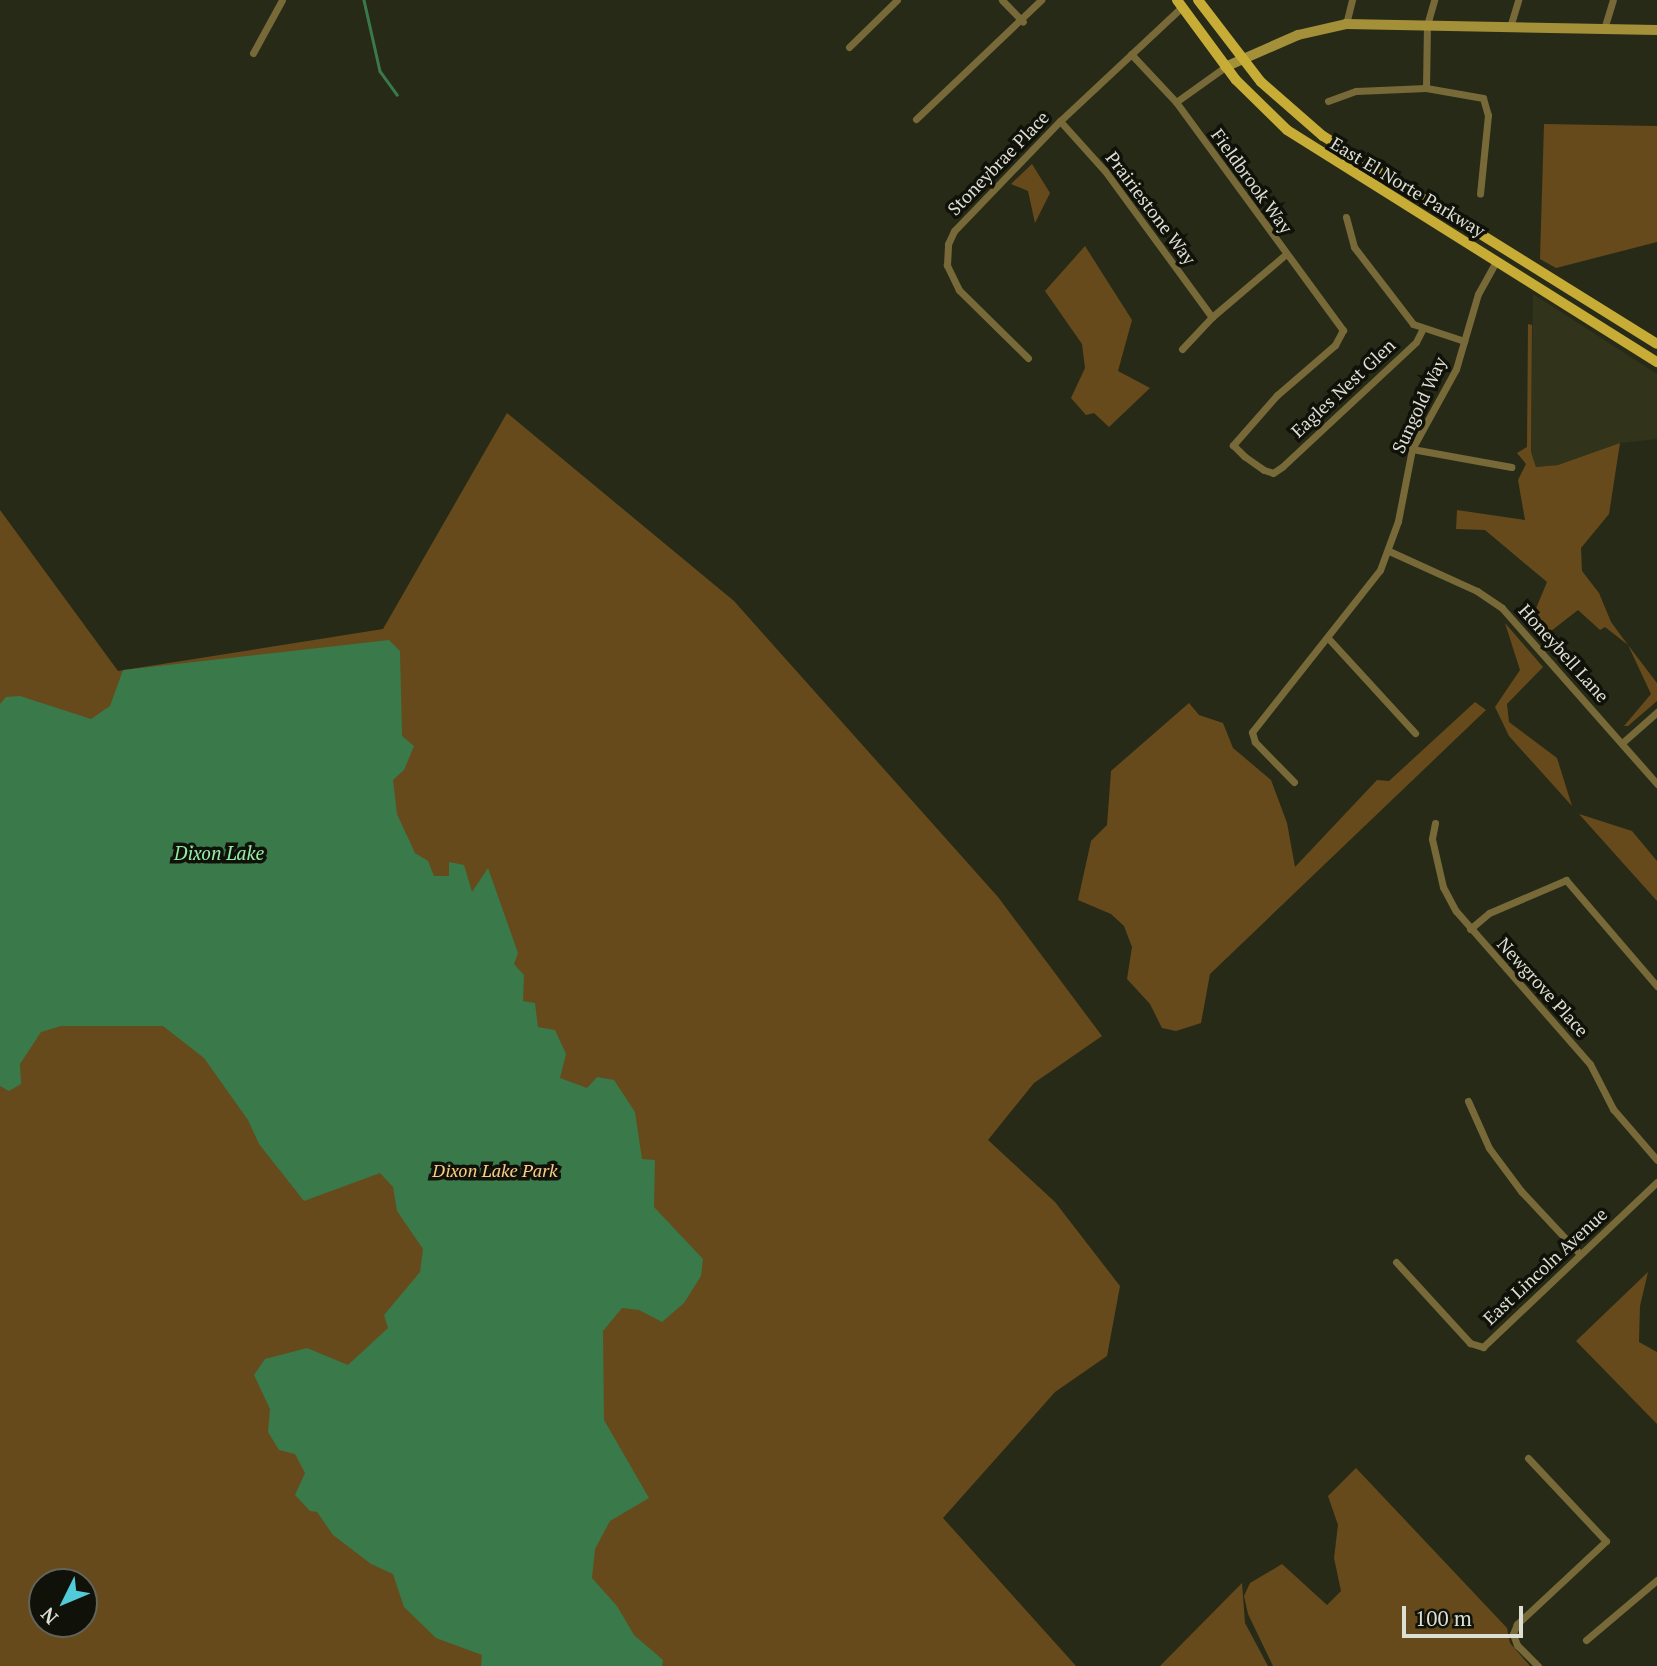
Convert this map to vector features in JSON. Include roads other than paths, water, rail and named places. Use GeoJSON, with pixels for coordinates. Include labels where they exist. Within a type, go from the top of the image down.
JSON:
{"type":"FeatureCollection","features":[{"type":"Feature","properties":{"kind":"main road","name":"East El Norte Parkway"},"geometry":{"type":"LineString","coordinates":[[1199,0],[1242,59],[1287,107],[1323,136],[1657,345]]}},
{"type":"Feature","properties":{"kind":"main road","name":"East El Norte Parkway"},"geometry":{"type":"LineString","coordinates":[[1179,4],[1225,67],[1260,107],[1321,156],[1657,362]]}},
{"type":"Feature","properties":{"kind":"main road"},"geometry":{"type":"LineString","coordinates":[[1225,67],[1298,35],[1346,24],[1657,30]]}},
{"type":"Feature","properties":{"kind":"street"},"geometry":{"type":"LineString","coordinates":[[253,53],[282,0]]}},
{"type":"Feature","properties":{"kind":"street"},"geometry":{"type":"LineString","coordinates":[[849,47],[897,0]]}},
{"type":"Feature","properties":{"kind":"street"},"geometry":{"type":"LineString","coordinates":[[1002,0],[1023,22]]}},
{"type":"Feature","properties":{"kind":"street"},"geometry":{"type":"LineString","coordinates":[[916,119],[1023,22],[1041,0]]}},
{"type":"Feature","properties":{"kind":"street"},"geometry":{"type":"LineString","coordinates":[[1346,24],[1352,0]]}},
{"type":"Feature","properties":{"kind":"street"},"geometry":{"type":"LineString","coordinates":[[1426,88],[1427,25],[1434,0]]}},
{"type":"Feature","properties":{"kind":"street"},"geometry":{"type":"LineString","coordinates":[[1510,27],[1518,0]]}},
{"type":"Feature","properties":{"kind":"street"},"geometry":{"type":"LineString","coordinates":[[1604,29],[1614,0]]}},
{"type":"Feature","properties":{"kind":"street","name":"Stoneybrae Place"},"geometry":{"type":"LineString","coordinates":[[1028,358],[959,290],[947,265],[948,244],[954,231],[1060,121],[1132,54],[1179,4]]}},
{"type":"Feature","properties":{"kind":"street","name":"Fieldbrook Way"},"geometry":{"type":"LineString","coordinates":[[1132,54],[1176,102],[1343,330],[1335,345],[1278,395]]}},
{"type":"Feature","properties":{"kind":"street"},"geometry":{"type":"LineString","coordinates":[[1176,102],[1225,67]]}},
{"type":"Feature","properties":{"kind":"street"},"geometry":{"type":"LineString","coordinates":[[1328,101],[1356,91],[1426,88],[1483,97],[1488,115],[1480,194]]}},
{"type":"Feature","properties":{"kind":"street","name":"Prairiestone Way"},"geometry":{"type":"LineString","coordinates":[[1060,121],[1105,171],[1212,317]]}},
{"type":"Feature","properties":{"kind":"street"},"geometry":{"type":"LineString","coordinates":[[1346,217],[1354,247],[1404,314],[1422,330],[1464,341]]}},
{"type":"Feature","properties":{"kind":"street"},"geometry":{"type":"LineString","coordinates":[[1182,349],[1212,317],[1286,254]]}},
{"type":"Feature","properties":{"kind":"street","name":"Sungold Way"},"geometry":{"type":"LineString","coordinates":[[1294,782],[1255,742],[1252,732],[1369,586],[1389,551],[1412,449],[1448,385],[1478,295],[1496,261]]}},
{"type":"Feature","properties":{"kind":"street","name":"Eagles Nest Glen"},"geometry":{"type":"LineString","coordinates":[[1278,395],[1233,445],[1264,470],[1273,473],[1416,342],[1422,330]]}},
{"type":"Feature","properties":{"kind":"street"},"geometry":{"type":"LineString","coordinates":[[1412,449],[1511,467]]}},
{"type":"Feature","properties":{"kind":"street","name":"Honeybell Lane"},"geometry":{"type":"LineString","coordinates":[[1389,551],[1477,591],[1502,607],[1657,784]]}},
{"type":"Feature","properties":{"kind":"street"},"geometry":{"type":"LineString","coordinates":[[1328,639],[1415,733]]}},
{"type":"Feature","properties":{"kind":"street"},"geometry":{"type":"LineString","coordinates":[[1622,743],[1657,712]]}},
{"type":"Feature","properties":{"kind":"street","name":"Newgrove Place"},"geometry":{"type":"LineString","coordinates":[[1435,823],[1433,839],[1443,887],[1470,929],[1590,1064],[1613,1109],[1657,1160]]}},
{"type":"Feature","properties":{"kind":"street"},"geometry":{"type":"LineString","coordinates":[[1470,929],[1489,913],[1566,880],[1657,986]]}},
{"type":"Feature","properties":{"kind":"street"},"geometry":{"type":"LineString","coordinates":[[1468,1101],[1489,1148],[1521,1191],[1580,1254]]}},
{"type":"Feature","properties":{"kind":"street","name":"East Lincoln Avenue"},"geometry":{"type":"LineString","coordinates":[[1396,1262],[1470,1343],[1483,1347],[1657,1182]]}},
{"type":"Feature","properties":{"kind":"street"},"geometry":{"type":"LineString","coordinates":[[1528,1458],[1605,1541],[1517,1624],[1513,1634],[1517,1645],[1538,1666]]}},
{"type":"Feature","properties":{"kind":"street"},"geometry":{"type":"LineString","coordinates":[[1586,1640],[1657,1580]]}},
{"type":"Feature","properties":{"kind":"water","name":"Dixon Lake"},"geometry":{"type":"Polygon","coordinates":[[[389,640],[400,651],[402,736],[414,746],[404,770],[393,780],[397,814],[415,853],[428,861],[434,876],[449,876],[449,862],[464,865],[472,892],[488,868],[518,953],[514,964],[524,975],[523,1001],[535,1003],[538,1027],[555,1030],[566,1054],[560,1078],[587,1088],[597,1077],[614,1080],[635,1112],[642,1159],[655,1160],[654,1207],[703,1259],[701,1276],[684,1303],[662,1322],[639,1310],[622,1308],[603,1331],[604,1420],[649,1498],[610,1521],[595,1549],[592,1578],[617,1606],[634,1635],[663,1660],[662,1666],[481,1666],[482,1655],[436,1638],[404,1607],[393,1574],[371,1564],[333,1535],[317,1512],[310,1511],[295,1495],[305,1473],[295,1454],[279,1450],[268,1432],[270,1409],[254,1375],[265,1359],[307,1348],[348,1365],[388,1328],[384,1315],[420,1272],[423,1249],[397,1211],[393,1187],[380,1173],[304,1201],[259,1144],[248,1120],[204,1058],[163,1026],[61,1026],[41,1032],[20,1064],[21,1084],[9,1091],[0,1086],[0,704],[6,697],[20,696],[91,719],[110,706],[123,670],[389,640]]]}},
{"type":"Feature","properties":{"kind":"waterway"},"geometry":{"type":"LineString","coordinates":[[364,0],[380,71],[397,94]]}},
{"type":"Feature","properties":{"kind":"park label","name":"Dixon Lake Park"},"geometry":{"type":"Point","coordinates":[495,1170]}}]}
